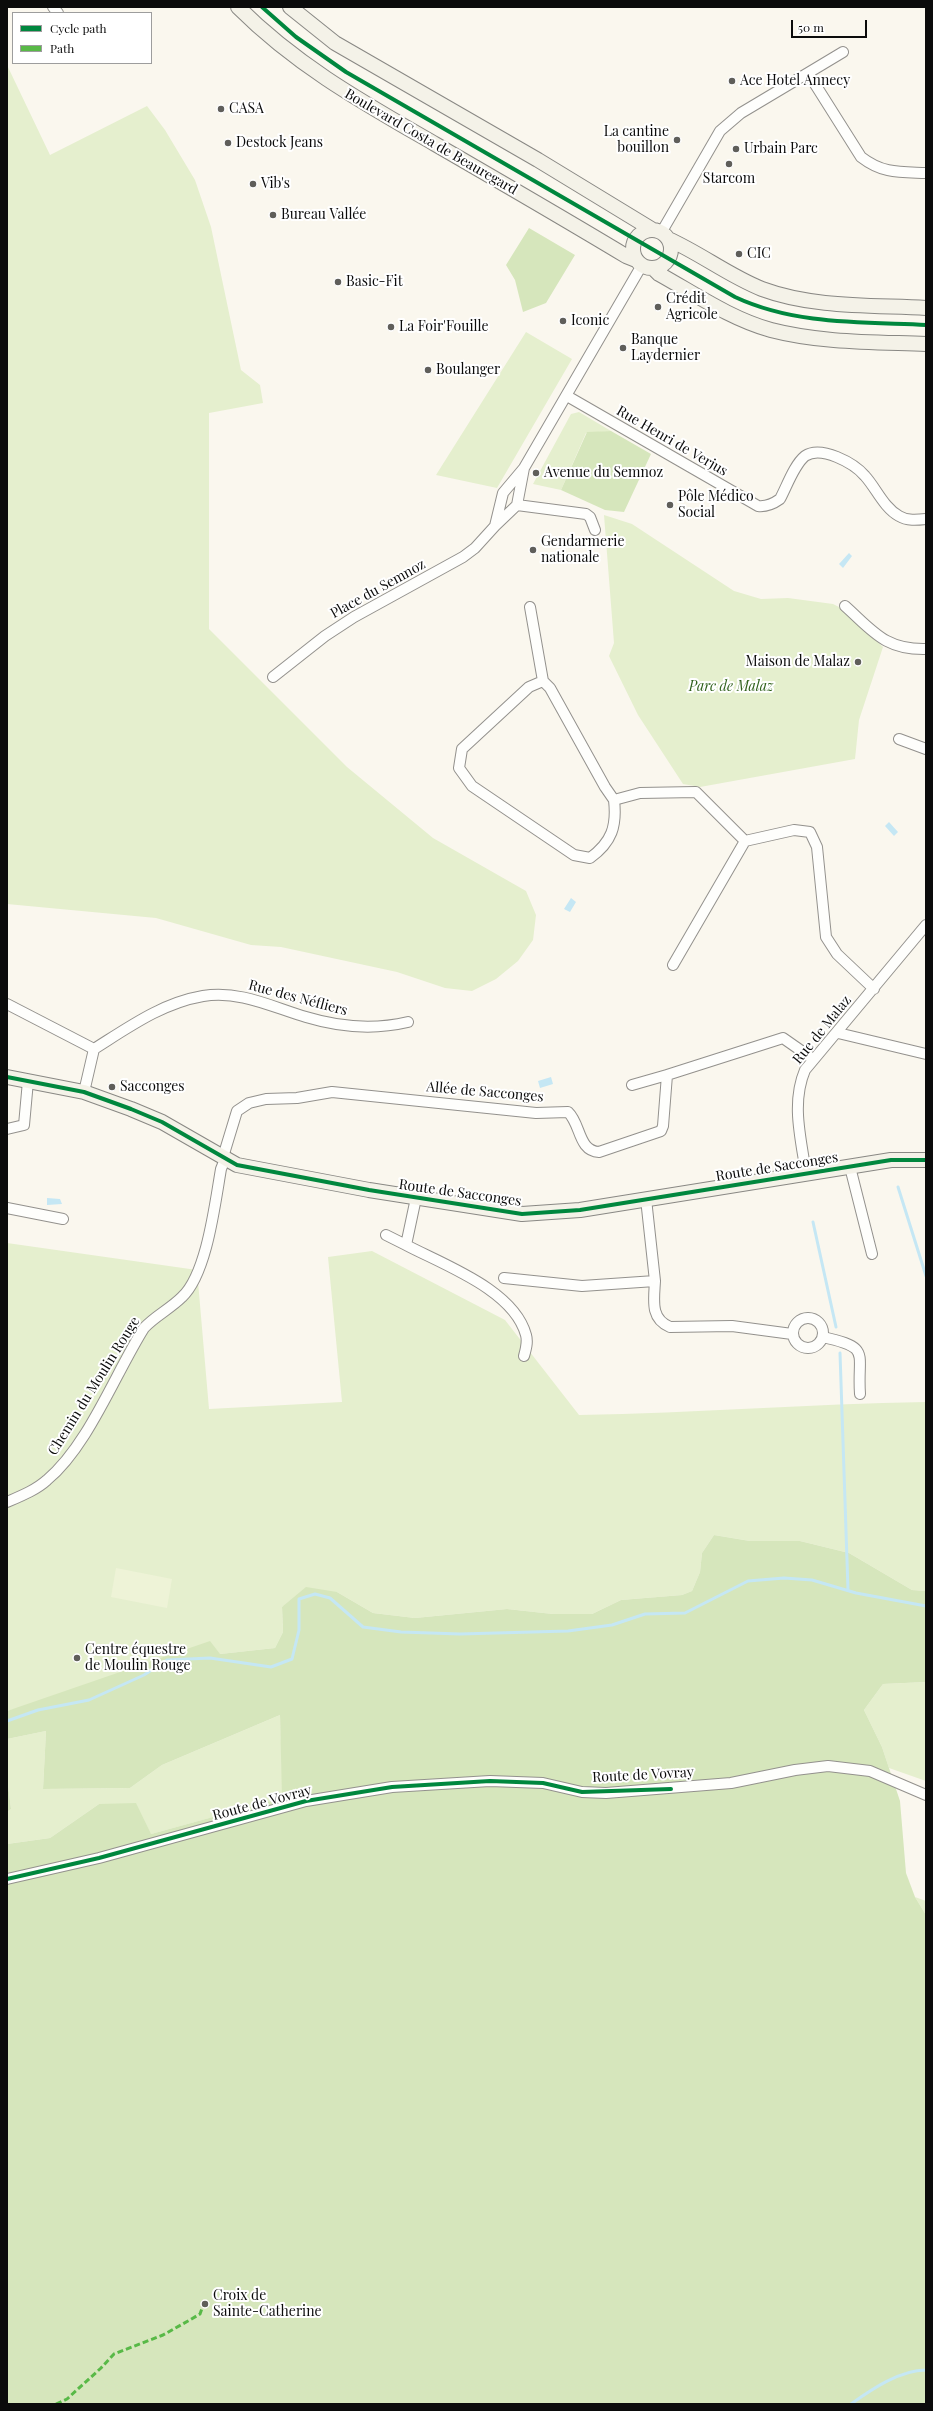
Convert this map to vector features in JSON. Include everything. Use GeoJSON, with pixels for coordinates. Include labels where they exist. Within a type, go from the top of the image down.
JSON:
{"type":"FeatureCollection","features":[{"type":"Feature","properties":{"kind":"street","name":"Boulevard Costa de Beauregard"},"geometry":{"type":"LineString","coordinates":[[238,7],[283,49],[310,69],[370,108],[626,256],[644,264],[738,318],[770,330],[801,337],[926,344]]}},
{"type":"Feature","properties":{"kind":"street"},"geometry":{"type":"LineString","coordinates":[[290,7],[335,43],[660,234],[762,289],[790,297],[822,302],[926,308]]}},
{"type":"Feature","properties":{"kind":"street"},"geometry":{"type":"LineString","coordinates":[[660,234],[720,131],[741,113],[843,52]]}},
{"type":"Feature","properties":{"kind":"street"},"geometry":{"type":"LineString","coordinates":[[808,73],[861,157],[887,171],[926,173]]}},
{"type":"Feature","properties":{"kind":"street"},"geometry":{"type":"LineString","coordinates":[[643,232],[660,234],[670,248],[668,258],[659,266],[644,264],[633,250],[636,239],[643,232]]}},
{"type":"Feature","properties":{"kind":"street"},"geometry":{"type":"LineString","coordinates":[[495,526],[503,493],[524,468],[644,264]]}},
{"type":"Feature","properties":{"kind":"street","name":"Rue Henri de Verjus"},"geometry":{"type":"LineString","coordinates":[[567,396],[758,506],[764,507],[775,503],[780,499],[804,457],[813,452],[823,452],[831,454],[864,475],[899,516],[907,519],[926,520]]}},
{"type":"Feature","properties":{"kind":"street"},"geometry":{"type":"LineString","coordinates":[[524,468],[517,505],[586,514],[590,517],[595,530]]}},
{"type":"Feature","properties":{"kind":"street","name":"Place du Semnoz"},"geometry":{"type":"LineString","coordinates":[[273,677],[325,636],[354,617],[448,566],[469,552],[488,536],[495,526],[517,505]]}},
{"type":"Feature","properties":{"kind":"street"},"geometry":{"type":"LineString","coordinates":[[845,606],[888,642],[901,648],[926,649]]}},
{"type":"Feature","properties":{"kind":"street"},"geometry":{"type":"LineString","coordinates":[[530,607],[542,681],[550,688],[605,787],[614,800],[616,820],[604,848],[590,858],[574,855],[472,786],[459,768],[462,749],[529,687],[542,681]]}},
{"type":"Feature","properties":{"kind":"street"},"geometry":{"type":"LineString","coordinates":[[899,739],[926,749]]}},
{"type":"Feature","properties":{"kind":"street"},"geometry":{"type":"LineString","coordinates":[[614,800],[640,793],[696,792],[745,841]]}},
{"type":"Feature","properties":{"kind":"street"},"geometry":{"type":"LineString","coordinates":[[673,965],[745,841],[794,830],[810,832],[817,847],[826,937],[837,954],[874,989]]}},
{"type":"Feature","properties":{"kind":"street","name":"Rue de Malaz"},"geometry":{"type":"LineString","coordinates":[[806,1173],[799,1128],[798,1091],[805,1070],[813,1059],[838,1033],[926,925]]}},
{"type":"Feature","properties":{"kind":"street","name":"Rue des Néfliers"},"geometry":{"type":"LineString","coordinates":[[94,1049],[159,1010],[204,996],[249,998],[305,1017],[347,1026],[377,1026],[408,1022]]}},
{"type":"Feature","properties":{"kind":"street"},"geometry":{"type":"LineString","coordinates":[[7,1004],[94,1049],[84,1092]]}},
{"type":"Feature","properties":{"kind":"street"},"geometry":{"type":"LineString","coordinates":[[838,1033],[926,1054]]}},
{"type":"Feature","properties":{"kind":"street"},"geometry":{"type":"LineString","coordinates":[[632,1085],[783,1038],[813,1059]]}},
{"type":"Feature","properties":{"kind":"street","name":"Allée de Sacconges"},"geometry":{"type":"LineString","coordinates":[[224,1158],[237,1111],[249,1103],[266,1099],[297,1098],[332,1092],[536,1113],[568,1112],[575,1121],[584,1145],[589,1150],[599,1152],[661,1131],[663,1126],[668,1075]]}},
{"type":"Feature","properties":{"kind":"street","name":"Route de Sacconges"},"geometry":{"type":"LineString","coordinates":[[7,1077],[84,1092],[162,1122],[224,1158],[240,1165],[416,1198],[522,1214],[551,1213],[891,1160],[926,1160]]}},
{"type":"Feature","properties":{"kind":"street"},"geometry":{"type":"LineString","coordinates":[[7,1129],[24,1125],[28,1081]]}},
{"type":"Feature","properties":{"kind":"street","name":"Chemin du Moulin Rouge"},"geometry":{"type":"LineString","coordinates":[[7,1502],[24,1495],[46,1481],[64,1464],[78,1445],[144,1328],[154,1318],[182,1297],[192,1285],[204,1254],[224,1158]]}},
{"type":"Feature","properties":{"kind":"street","name":"Route de Sacconges"},"geometry":{"type":"LineString","coordinates":[[850,1167],[872,1254]]}},
{"type":"Feature","properties":{"kind":"street"},"geometry":{"type":"LineString","coordinates":[[406,1245],[416,1198]]}},
{"type":"Feature","properties":{"kind":"street"},"geometry":{"type":"LineString","coordinates":[[646,1199],[655,1281],[653,1306],[656,1316],[663,1324],[670,1327],[732,1326],[792,1334]]}},
{"type":"Feature","properties":{"kind":"street"},"geometry":{"type":"LineString","coordinates":[[7,1208],[63,1219]]}},
{"type":"Feature","properties":{"kind":"street"},"geometry":{"type":"LineString","coordinates":[[386,1234],[487,1288],[506,1303],[520,1322],[526,1335],[524,1356]]}},
{"type":"Feature","properties":{"kind":"street"},"geometry":{"type":"LineString","coordinates":[[504,1278],[582,1286],[655,1281]]}},
{"type":"Feature","properties":{"kind":"street"},"geometry":{"type":"LineString","coordinates":[[806,1318],[813,1319],[819,1323],[823,1329],[823,1337],[820,1343],[814,1348],[806,1349],[800,1346],[794,1341],[792,1334],[794,1327],[799,1321],[806,1318]]}},
{"type":"Feature","properties":{"kind":"street"},"geometry":{"type":"LineString","coordinates":[[823,1337],[847,1342],[857,1350],[861,1359],[858,1375],[860,1394]]}},
{"type":"Feature","properties":{"kind":"street","name":"Route de Vovray"},"geometry":{"type":"LineString","coordinates":[[7,1880],[100,1858],[306,1801],[392,1787],[498,1782],[543,1783],[582,1792],[606,1792],[731,1783],[795,1770],[828,1766],[870,1771],[926,1795]]}},
{"type":"Feature","properties":{"kind":"green space"},"geometry":{"type":"Polygon","coordinates":[[[7,65],[50,155],[147,106],[165,130],[195,180],[211,227],[241,370],[260,385],[263,403],[209,413],[209,629],[347,767],[433,838],[526,891],[536,915],[533,940],[518,961],[496,979],[472,991],[445,988],[397,972],[281,947],[251,945],[156,918],[7,904],[7,65]]]}},
{"type":"Feature","properties":{"kind":"green space"},"geometry":{"type":"Polygon","coordinates":[[[529,228],[575,255],[546,303],[523,312],[515,280],[506,265],[529,228]]]}},
{"type":"Feature","properties":{"kind":"green space"},"geometry":{"type":"Polygon","coordinates":[[[526,332],[572,359],[497,488],[436,475],[526,332]]]}},
{"type":"Feature","properties":{"kind":"green space"},"geometry":{"type":"Polygon","coordinates":[[[579,412],[611,431],[586,433],[561,490],[533,484],[571,414],[579,412]]]}},
{"type":"Feature","properties":{"kind":"green space"},"geometry":{"type":"Polygon","coordinates":[[[611,431],[651,454],[624,512],[605,510],[561,490],[587,432],[611,431]]]}},
{"type":"Feature","properties":{"kind":"green space","name":"Parc de Malaz"},"geometry":{"type":"Polygon","coordinates":[[[604,515],[632,524],[734,591],[761,599],[788,598],[833,604],[841,608],[883,647],[859,720],[855,759],[700,787],[683,784],[638,715],[609,656],[614,643],[604,515]]]}},
{"type":"Feature","properties":{"kind":"green space"},"geometry":{"type":"Polygon","coordinates":[[[7,1243],[197,1270],[209,1409],[342,1402],[328,1257],[372,1251],[505,1320],[579,1415],[926,1402],[926,1591],[912,1590],[849,1553],[800,1541],[750,1541],[714,1535],[702,1553],[700,1572],[692,1591],[682,1595],[621,1600],[592,1614],[553,1614],[507,1609],[415,1618],[373,1613],[337,1592],[282,1607],[283,1632],[275,1648],[220,1654],[7,1711],[7,1243]]]}},
{"type":"Feature","properties":{"kind":"green space"},"geometry":{"type":"Polygon","coordinates":[[[714,1535],[750,1541],[800,1541],[849,1553],[912,1590],[926,1591],[926,1682],[883,1684],[864,1710],[882,1747],[900,1801],[906,1873],[915,1897],[926,1915],[926,2404],[7,2404],[7,1844],[50,1838],[99,1804],[136,1803],[151,1834],[282,1798],[280,1715],[162,1765],[130,1788],[43,1789],[46,1731],[7,1739],[7,1711],[210,1641],[220,1654],[275,1648],[283,1632],[282,1607],[306,1587],[337,1592],[373,1613],[415,1618],[507,1609],[553,1614],[592,1614],[621,1600],[682,1595],[692,1591],[700,1572],[702,1553],[714,1535]]]}},
{"type":"Feature","properties":{"kind":"green space"},"geometry":{"type":"Polygon","coordinates":[[[116,1568],[172,1579],[167,1608],[111,1597],[116,1568]]]}},
{"type":"Feature","properties":{"kind":"green space"},"geometry":{"type":"Polygon","coordinates":[[[926,1682],[926,1781],[889,1768],[882,1747],[864,1710],[883,1684],[926,1682]]]}},
{"type":"Feature","properties":{"kind":"green space"},"geometry":{"type":"Polygon","coordinates":[[[280,1715],[283,1798],[151,1834],[99,1804],[50,1838],[7,1844],[7,1812],[11,1809],[7,1777],[7,1739],[46,1731],[43,1789],[130,1788],[162,1765],[280,1715]]]}},
{"type":"Feature","properties":{"kind":"green space"},"geometry":{"type":"Polygon","coordinates":[[[7,1777],[11,1809],[7,1812],[7,1777]]]}},
{"type":"Feature","properties":{"kind":"green space"},"geometry":{"type":"Polygon","coordinates":[[[915,1897],[926,1901],[926,1915],[915,1897]]]}},
{"type":"Feature","properties":{"kind":"water"},"geometry":{"type":"Polygon","coordinates":[[[849,553],[852,556],[843,568],[839,564],[849,553]]]}},
{"type":"Feature","properties":{"kind":"water"},"geometry":{"type":"Polygon","coordinates":[[[889,822],[898,832],[894,836],[885,826],[889,822]]]}},
{"type":"Feature","properties":{"kind":"water"},"geometry":{"type":"Polygon","coordinates":[[[571,898],[576,902],[570,912],[564,909],[571,898]]]}},
{"type":"Feature","properties":{"kind":"water"},"geometry":{"type":"Polygon","coordinates":[[[551,1077],[553,1084],[540,1088],[538,1081],[551,1077]]]}},
{"type":"Feature","properties":{"kind":"water"},"geometry":{"type":"Polygon","coordinates":[[[47,1198],[60,1199],[62,1204],[47,1205],[47,1198]]]}},
{"type":"Feature","properties":{"kind":"waterway"},"geometry":{"type":"LineString","coordinates":[[898,1187],[926,1276]]}},
{"type":"Feature","properties":{"kind":"waterway"},"geometry":{"type":"LineString","coordinates":[[813,1222],[836,1327]]}},
{"type":"Feature","properties":{"kind":"waterway"},"geometry":{"type":"LineString","coordinates":[[840,1353],[848,1590]]}},
{"type":"Feature","properties":{"kind":"waterway"},"geometry":{"type":"LineString","coordinates":[[7,1721],[38,1710],[89,1700],[144,1675],[167,1660],[210,1658],[271,1667],[292,1659],[299,1630],[299,1599],[315,1594],[330,1598],[363,1627],[401,1632],[460,1634],[568,1631],[612,1625],[645,1614],[685,1613],[748,1581],[784,1578],[812,1580],[856,1593],[926,1606]]}},
{"type":"Feature","properties":{"kind":"waterway"},"geometry":{"type":"LineString","coordinates":[[851,2404],[887,2381],[906,2373],[926,2370]]}},
{"type":"Feature","properties":{"kind":"marked path"},"geometry":{"type":"LineString","coordinates":[[56,2404],[67,2399],[114,2354],[163,2335],[200,2314],[205,2300]]}},
{"type":"Feature","properties":{"kind":"cycle path"},"geometry":{"type":"LineString","coordinates":[[262,7],[296,37],[346,72],[735,297],[781,313],[805,317],[853,322],[926,325]]}},
{"type":"Feature","properties":{"kind":"cycle path"},"geometry":{"type":"LineString","coordinates":[[7,1077],[84,1092],[131,1109],[162,1122],[237,1165],[369,1190],[522,1214],[580,1210],[891,1160],[926,1160]]}},
{"type":"Feature","properties":{"kind":"cycle path"},"geometry":{"type":"LineString","coordinates":[[7,1879],[99,1858],[306,1801],[392,1787],[490,1781],[543,1783],[582,1792],[671,1789]]}},
{"type":"Feature","properties":{"kind":"place","name":"Ace Hotel Annecy"},"geometry":{"type":"Point","coordinates":[732,81]}},
{"type":"Feature","properties":{"kind":"place","name":"CASA"},"geometry":{"type":"Point","coordinates":[221,109]}},
{"type":"Feature","properties":{"kind":"place","name":"La cantine bouillon"},"geometry":{"type":"Point","coordinates":[677,140]}},
{"type":"Feature","properties":{"kind":"place","name":"Destock Jeans"},"geometry":{"type":"Point","coordinates":[228,143]}},
{"type":"Feature","properties":{"kind":"place","name":"Urbain Parc"},"geometry":{"type":"Point","coordinates":[736,149]}},
{"type":"Feature","properties":{"kind":"place","name":"Starcom"},"geometry":{"type":"Point","coordinates":[729,164]}},
{"type":"Feature","properties":{"kind":"place","name":"Vib's"},"geometry":{"type":"Point","coordinates":[253,184]}},
{"type":"Feature","properties":{"kind":"place","name":"Bureau Vallée"},"geometry":{"type":"Point","coordinates":[273,215]}},
{"type":"Feature","properties":{"kind":"place","name":"CIC"},"geometry":{"type":"Point","coordinates":[739,254]}},
{"type":"Feature","properties":{"kind":"place","name":"Basic-Fit"},"geometry":{"type":"Point","coordinates":[338,282]}},
{"type":"Feature","properties":{"kind":"place","name":"Crédit Agricole"},"geometry":{"type":"Point","coordinates":[658,307]}},
{"type":"Feature","properties":{"kind":"place","name":"Iconic"},"geometry":{"type":"Point","coordinates":[563,321]}},
{"type":"Feature","properties":{"kind":"place","name":"La Foir'Fouille"},"geometry":{"type":"Point","coordinates":[391,327]}},
{"type":"Feature","properties":{"kind":"place","name":"Banque Laydernier"},"geometry":{"type":"Point","coordinates":[623,348]}},
{"type":"Feature","properties":{"kind":"place","name":"Boulanger"},"geometry":{"type":"Point","coordinates":[428,370]}},
{"type":"Feature","properties":{"kind":"place","name":"Avenue du Semnoz"},"geometry":{"type":"Point","coordinates":[536,473]}},
{"type":"Feature","properties":{"kind":"place","name":"Pôle Médico Social"},"geometry":{"type":"Point","coordinates":[670,505]}},
{"type":"Feature","properties":{"kind":"place","name":"Gendarmerie nationale"},"geometry":{"type":"Point","coordinates":[533,550]}},
{"type":"Feature","properties":{"kind":"place","name":"Maison de Malaz"},"geometry":{"type":"Point","coordinates":[858,662]}},
{"type":"Feature","properties":{"kind":"place","name":"Sacconges"},"geometry":{"type":"Point","coordinates":[112,1087]}},
{"type":"Feature","properties":{"kind":"place","name":"Centre équestre de Moulin Rouge"},"geometry":{"type":"Point","coordinates":[77,1658]}},
{"type":"Feature","properties":{"kind":"place","name":"Croix de Sainte-Catherine"},"geometry":{"type":"Point","coordinates":[205,2304]}}]}
